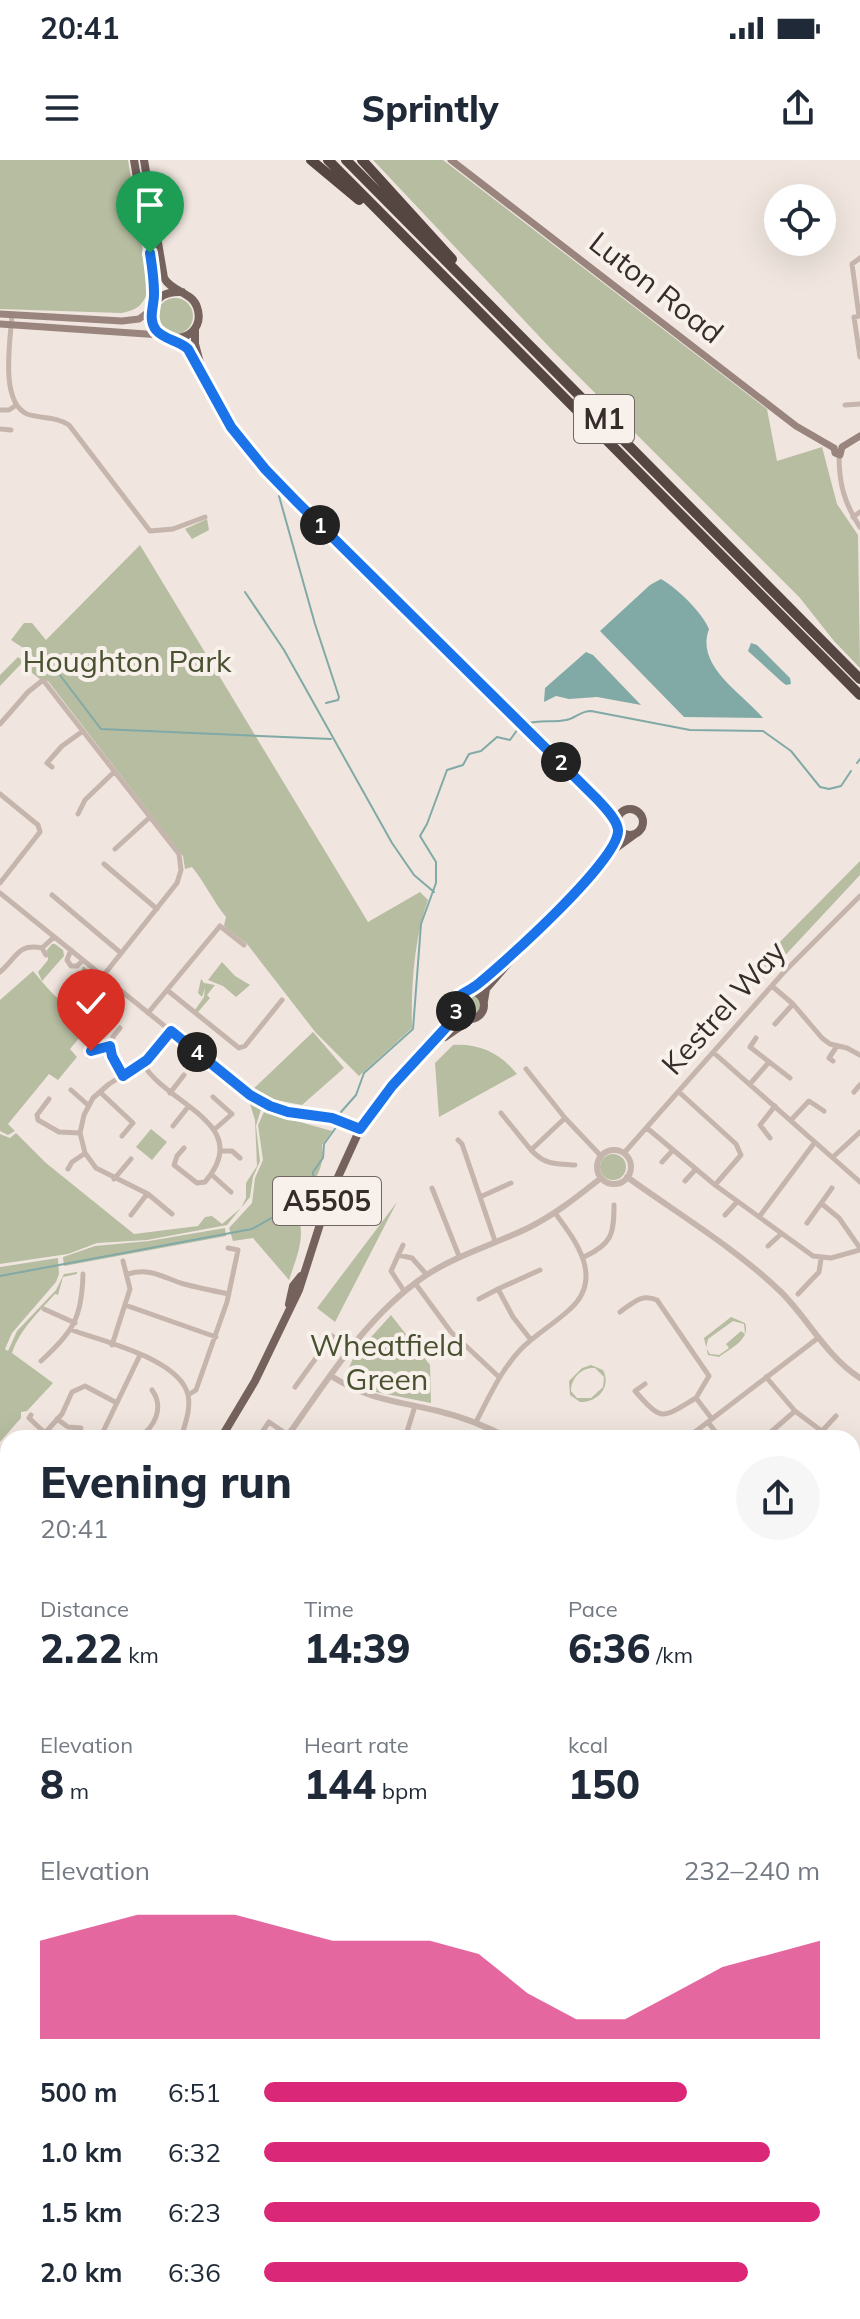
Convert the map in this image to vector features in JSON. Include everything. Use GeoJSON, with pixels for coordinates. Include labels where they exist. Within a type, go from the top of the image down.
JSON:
{"type":"FeatureCollection","features":[{"type":"Feature","properties":{"kind":"highway"},"geometry":{"type":"LineString","coordinates":[[311,160],[363,204],[467,308],[531,365]]}},
{"type":"Feature","properties":{"kind":"highway","name":"M1"},"geometry":{"type":"LineString","coordinates":[[328,160],[860,695]]}},
{"type":"Feature","properties":{"kind":"highway","name":"M1"},"geometry":{"type":"LineString","coordinates":[[346,160],[860,679]]}},
{"type":"Feature","properties":{"kind":"highway"},"geometry":{"type":"LineString","coordinates":[[362,160],[423,229],[636,446],[673,489]]}},
{"type":"Feature","properties":{"kind":"main road"},"geometry":{"type":"LineString","coordinates":[[134,160],[152,266],[154,326],[161,335]]}},
{"type":"Feature","properties":{"kind":"main road"},"geometry":{"type":"LineString","coordinates":[[144,160],[167,283],[192,299],[197,306],[195,344],[203,373]]}},
{"type":"Feature","properties":{"kind":"main road","name":"Luton Road"},"geometry":{"type":"LineString","coordinates":[[451,160],[796,426],[838,450]]}},
{"type":"Feature","properties":{"kind":"main road"},"geometry":{"type":"LineString","coordinates":[[0,314],[122,321],[139,319],[167,293],[182,292]]}},
{"type":"Feature","properties":{"kind":"main road"},"geometry":{"type":"LineString","coordinates":[[0,324],[161,335],[175,339],[188,348],[231,427],[265,469],[597,799],[625,834],[635,834]]}},
{"type":"Feature","properties":{"kind":"main road"},"geometry":{"type":"LineString","coordinates":[[175,339],[195,329]]}},
{"type":"Feature","properties":{"kind":"main road"},"geometry":{"type":"LineString","coordinates":[[838,450],[860,436]]}},
{"type":"Feature","properties":{"kind":"main road"},"geometry":{"type":"LineString","coordinates":[[518,950],[458,997],[456,1009],[461,1016],[474,1018],[481,1014],[486,989],[518,950],[609,853],[643,825],[643,817],[634,809],[615,809],[597,799]]}},
{"type":"Feature","properties":{"kind":"main road"},"geometry":{"type":"LineString","coordinates":[[609,853],[617,837],[617,818],[624,810]]}},
{"type":"Feature","properties":{"kind":"main road"},"geometry":{"type":"LineString","coordinates":[[467,991],[478,993],[484,1003]]}},
{"type":"Feature","properties":{"kind":"main road","name":"A5505"},"geometry":{"type":"LineString","coordinates":[[226,1430],[255,1381],[289,1306],[293,1286],[301,1276],[338,1174],[360,1129],[392,1086],[452,1021],[456,1009]]}},
{"type":"Feature","properties":{"kind":"main road","name":"A5505"},"geometry":{"type":"LineString","coordinates":[[426,1050],[474,1018]]}},
{"type":"Feature","properties":{"kind":"street"},"geometry":{"type":"LineString","coordinates":[[860,258],[852,264],[860,316],[854,317],[860,357]]}},
{"type":"Feature","properties":{"kind":"street"},"geometry":{"type":"LineString","coordinates":[[12,315],[6,392],[15,406],[29,415],[54,417],[69,425],[150,531],[173,529],[205,517]]}},
{"type":"Feature","properties":{"kind":"street"},"geometry":{"type":"LineString","coordinates":[[845,405],[860,404]]}},
{"type":"Feature","properties":{"kind":"street"},"geometry":{"type":"LineString","coordinates":[[0,410],[15,406]]}},
{"type":"Feature","properties":{"kind":"street"},"geometry":{"type":"LineString","coordinates":[[0,429],[11,430]]}},
{"type":"Feature","properties":{"kind":"street"},"geometry":{"type":"LineString","coordinates":[[838,450],[840,485],[845,504],[860,527]]}},
{"type":"Feature","properties":{"kind":"street"},"geometry":{"type":"LineString","coordinates":[[853,517],[860,512]]}},
{"type":"Feature","properties":{"kind":"street"},"geometry":{"type":"LineString","coordinates":[[0,724],[43,680],[179,854],[181,865],[177,883],[103,976]]}},
{"type":"Feature","properties":{"kind":"street"},"geometry":{"type":"LineString","coordinates":[[52,767],[47,763],[53,755],[83,731]]}},
{"type":"Feature","properties":{"kind":"street"},"geometry":{"type":"LineString","coordinates":[[78,814],[85,800],[114,772]]}},
{"type":"Feature","properties":{"kind":"street"},"geometry":{"type":"LineString","coordinates":[[0,794],[50,834]]}},
{"type":"Feature","properties":{"kind":"street"},"geometry":{"type":"LineString","coordinates":[[115,849],[149,818]]}},
{"type":"Feature","properties":{"kind":"street"},"geometry":{"type":"LineString","coordinates":[[0,883],[40,834],[40,828]]}},
{"type":"Feature","properties":{"kind":"street"},"geometry":{"type":"LineString","coordinates":[[104,864],[157,909]]}},
{"type":"Feature","properties":{"kind":"street"},"geometry":{"type":"LineString","coordinates":[[0,893],[250,1095],[288,1112],[332,1118],[360,1129]]}},
{"type":"Feature","properties":{"kind":"street"},"geometry":{"type":"LineString","coordinates":[[52,895],[121,953]]}},
{"type":"Feature","properties":{"kind":"street","name":"Kestrel Way"},"geometry":{"type":"LineString","coordinates":[[624,1153],[772,986],[860,896]]}},
{"type":"Feature","properties":{"kind":"street"},"geometry":{"type":"LineString","coordinates":[[148,1013],[224,920]]}},
{"type":"Feature","properties":{"kind":"street"},"geometry":{"type":"LineString","coordinates":[[220,926],[244,945]]}},
{"type":"Feature","properties":{"kind":"street"},"geometry":{"type":"LineString","coordinates":[[42,948],[54,937]]}},
{"type":"Feature","properties":{"kind":"street"},"geometry":{"type":"LineString","coordinates":[[0,972],[22,948],[33,945],[42,948],[46,955]]}},
{"type":"Feature","properties":{"kind":"street"},"geometry":{"type":"LineString","coordinates":[[71,950],[67,960],[71,966],[77,966],[83,960]]}},
{"type":"Feature","properties":{"kind":"street"},"geometry":{"type":"LineString","coordinates":[[772,986],[793,1004],[822,1038],[859,1053]]}},
{"type":"Feature","properties":{"kind":"street"},"geometry":{"type":"LineString","coordinates":[[167,990],[243,1050],[282,1000]]}},
{"type":"Feature","properties":{"kind":"street"},"geometry":{"type":"LineString","coordinates":[[775,1024],[793,1004]]}},
{"type":"Feature","properties":{"kind":"street"},"geometry":{"type":"LineString","coordinates":[[120,1028],[110,1046],[123,1076]]}},
{"type":"Feature","properties":{"kind":"street"},"geometry":{"type":"LineString","coordinates":[[171,1031],[143,1064],[100,1092],[88,1105],[80,1133],[85,1153],[96,1168],[148,1194],[172,1214]]}},
{"type":"Feature","properties":{"kind":"street"},"geometry":{"type":"LineString","coordinates":[[756,1038],[750,1047],[790,1078]]}},
{"type":"Feature","properties":{"kind":"street"},"geometry":{"type":"LineString","coordinates":[[88,1056],[96,1049],[110,1046]]}},
{"type":"Feature","properties":{"kind":"street"},"geometry":{"type":"LineString","coordinates":[[833,1061],[829,1058],[837,1046]]}},
{"type":"Feature","properties":{"kind":"street"},"geometry":{"type":"LineString","coordinates":[[714,1053],[860,1182]]}},
{"type":"Feature","properties":{"kind":"street"},"geometry":{"type":"LineString","coordinates":[[750,1084],[769,1062]]}},
{"type":"Feature","properties":{"kind":"street"},"geometry":{"type":"LineString","coordinates":[[143,1064],[149,1075],[215,1129],[222,1151],[205,1182],[197,1183],[175,1167],[175,1159],[184,1148]]}},
{"type":"Feature","properties":{"kind":"street"},"geometry":{"type":"LineString","coordinates":[[526,1069],[565,1118],[601,1156]]}},
{"type":"Feature","properties":{"kind":"street"},"geometry":{"type":"LineString","coordinates":[[170,1093],[184,1075]]}},
{"type":"Feature","properties":{"kind":"street"},"geometry":{"type":"LineString","coordinates":[[854,1092],[860,1085]]}},
{"type":"Feature","properties":{"kind":"street"},"geometry":{"type":"LineString","coordinates":[[71,1090],[88,1105]]}},
{"type":"Feature","properties":{"kind":"street"},"geometry":{"type":"LineString","coordinates":[[100,1092],[133,1123],[122,1136]]}},
{"type":"Feature","properties":{"kind":"street"},"geometry":{"type":"LineString","coordinates":[[679,1092],[741,1151],[741,1155],[715,1185]]}},
{"type":"Feature","properties":{"kind":"street"},"geometry":{"type":"LineString","coordinates":[[213,1097],[232,1114],[215,1129]]}},
{"type":"Feature","properties":{"kind":"street"},"geometry":{"type":"LineString","coordinates":[[49,1099],[37,1115],[38,1120],[59,1132],[80,1133]]}},
{"type":"Feature","properties":{"kind":"street"},"geometry":{"type":"LineString","coordinates":[[791,1120],[809,1101],[824,1111]]}},
{"type":"Feature","properties":{"kind":"street"},"geometry":{"type":"LineString","coordinates":[[770,1138],[760,1125],[775,1106]]}},
{"type":"Feature","properties":{"kind":"street"},"geometry":{"type":"LineString","coordinates":[[173,1126],[188,1107]]}},
{"type":"Feature","properties":{"kind":"street"},"geometry":{"type":"LineString","coordinates":[[501,1113],[541,1160],[550,1164],[575,1165]]}},
{"type":"Feature","properties":{"kind":"street"},"geometry":{"type":"LineString","coordinates":[[531,1150],[565,1118]]}},
{"type":"Feature","properties":{"kind":"street"},"geometry":{"type":"LineString","coordinates":[[647,1128],[695,1170],[806,1252],[821,1259],[845,1256],[860,1249],[839,1218],[822,1204]]}},
{"type":"Feature","properties":{"kind":"street"},"geometry":{"type":"LineString","coordinates":[[833,1157],[860,1132]]}},
{"type":"Feature","properties":{"kind":"street"},"geometry":{"type":"LineString","coordinates":[[458,1140],[495,1241]]}},
{"type":"Feature","properties":{"kind":"street"},"geometry":{"type":"LineString","coordinates":[[759,1217],[815,1142]]}},
{"type":"Feature","properties":{"kind":"street"},"geometry":{"type":"LineString","coordinates":[[614,1150],[624,1153],[631,1167],[627,1177],[614,1184],[601,1178],[597,1164],[601,1156],[614,1150]]}},
{"type":"Feature","properties":{"kind":"street"},"geometry":{"type":"LineString","coordinates":[[662,1162],[673,1150]]}},
{"type":"Feature","properties":{"kind":"street"},"geometry":{"type":"LineString","coordinates":[[222,1151],[232,1151],[240,1158]]}},
{"type":"Feature","properties":{"kind":"street"},"geometry":{"type":"LineString","coordinates":[[68,1169],[85,1153]]}},
{"type":"Feature","properties":{"kind":"street"},"geometry":{"type":"LineString","coordinates":[[114,1179],[131,1159]]}},
{"type":"Feature","properties":{"kind":"street"},"geometry":{"type":"LineString","coordinates":[[685,1181],[695,1170]]}},
{"type":"Feature","properties":{"kind":"street"},"geometry":{"type":"LineString","coordinates":[[211,1174],[231,1192]]}},
{"type":"Feature","properties":{"kind":"street"},"geometry":{"type":"LineString","coordinates":[[627,1177],[769,1281],[845,1368],[860,1378]]}},
{"type":"Feature","properties":{"kind":"street"},"geometry":{"type":"LineString","coordinates":[[292,1430],[375,1319],[404,1291],[459,1256],[555,1213],[601,1178]]}},
{"type":"Feature","properties":{"kind":"street"},"geometry":{"type":"LineString","coordinates":[[480,1197],[511,1183]]}},
{"type":"Feature","properties":{"kind":"street"},"geometry":{"type":"LineString","coordinates":[[432,1188],[459,1256]]}},
{"type":"Feature","properties":{"kind":"street"},"geometry":{"type":"LineString","coordinates":[[807,1223],[832,1188]]}},
{"type":"Feature","properties":{"kind":"street"},"geometry":{"type":"LineString","coordinates":[[131,1215],[148,1194]]}},
{"type":"Feature","properties":{"kind":"street"},"geometry":{"type":"LineString","coordinates":[[725,1215],[737,1202]]}},
{"type":"Feature","properties":{"kind":"street"},"geometry":{"type":"LineString","coordinates":[[584,1257],[610,1238],[614,1231],[614,1205]]}},
{"type":"Feature","properties":{"kind":"street"},"geometry":{"type":"LineString","coordinates":[[476,1422],[508,1363],[578,1300],[585,1280],[584,1257],[555,1213]]}},
{"type":"Feature","properties":{"kind":"street"},"geometry":{"type":"LineString","coordinates":[[768,1246],[781,1234]]}},
{"type":"Feature","properties":{"kind":"street"},"geometry":{"type":"LineString","coordinates":[[403,1245],[391,1271],[404,1291]]}},
{"type":"Feature","properties":{"kind":"street"},"geometry":{"type":"LineString","coordinates":[[188,1395],[196,1390],[229,1294],[238,1250],[228,1248]]}},
{"type":"Feature","properties":{"kind":"street"},"geometry":{"type":"LineString","coordinates":[[398,1255],[412,1258],[427,1275]]}},
{"type":"Feature","properties":{"kind":"street"},"geometry":{"type":"LineString","coordinates":[[798,1294],[819,1272],[821,1259]]}},
{"type":"Feature","properties":{"kind":"street"},"geometry":{"type":"LineString","coordinates":[[112,1345],[130,1289],[123,1261]]}},
{"type":"Feature","properties":{"kind":"street"},"geometry":{"type":"LineString","coordinates":[[479,1299],[540,1270]]}},
{"type":"Feature","properties":{"kind":"street"},"geometry":{"type":"LineString","coordinates":[[128,1274],[151,1272],[184,1284],[229,1294]]}},
{"type":"Feature","properties":{"kind":"street"},"geometry":{"type":"LineString","coordinates":[[41,1361],[45,1353],[72,1330],[83,1290],[83,1274]]}},
{"type":"Feature","properties":{"kind":"street"},"geometry":{"type":"LineString","coordinates":[[415,1283],[451,1332],[499,1377]]}},
{"type":"Feature","properties":{"kind":"street"},"geometry":{"type":"LineString","coordinates":[[498,1289],[513,1317],[531,1340]]}},
{"type":"Feature","properties":{"kind":"street"},"geometry":{"type":"LineString","coordinates":[[83,1290],[91,1290]]}},
{"type":"Feature","properties":{"kind":"street"},"geometry":{"type":"LineString","coordinates":[[620,1312],[640,1297],[657,1300],[709,1376],[696,1398],[668,1414],[652,1411],[635,1391],[645,1384]]}},
{"type":"Feature","properties":{"kind":"street"},"geometry":{"type":"LineString","coordinates":[[125,1305],[216,1337]]}},
{"type":"Feature","properties":{"kind":"street"},"geometry":{"type":"LineString","coordinates":[[44,1309],[75,1323]]}},
{"type":"Feature","properties":{"kind":"street"},"geometry":{"type":"LineString","coordinates":[[72,1330],[170,1369],[182,1381],[188,1395],[183,1430]]}},
{"type":"Feature","properties":{"kind":"street"},"geometry":{"type":"LineString","coordinates":[[295,1387],[332,1336],[351,1350]]}},
{"type":"Feature","properties":{"kind":"street"},"geometry":{"type":"LineString","coordinates":[[697,1430],[818,1338]]}},
{"type":"Feature","properties":{"kind":"street"},"geometry":{"type":"LineString","coordinates":[[104,1430],[140,1355]]}},
{"type":"Feature","properties":{"kind":"street"},"geometry":{"type":"LineString","coordinates":[[331,1376],[385,1401],[476,1422],[492,1430]]}},
{"type":"Feature","properties":{"kind":"street"},"geometry":{"type":"LineString","coordinates":[[766,1377],[795,1411],[823,1430],[836,1416]]}},
{"type":"Feature","properties":{"kind":"street"},"geometry":{"type":"LineString","coordinates":[[48,1430],[77,1388],[92,1388],[117,1403]]}},
{"type":"Feature","properties":{"kind":"street"},"geometry":{"type":"LineString","coordinates":[[149,1430],[159,1422],[157,1397],[152,1390]]}},
{"type":"Feature","properties":{"kind":"street"},"geometry":{"type":"LineString","coordinates":[[696,1398],[716,1430]]}},
{"type":"Feature","properties":{"kind":"street"},"geometry":{"type":"LineString","coordinates":[[409,1430],[415,1406]]}},
{"type":"Feature","properties":{"kind":"street"},"geometry":{"type":"LineString","coordinates":[[773,1430],[795,1411]]}},
{"type":"Feature","properties":{"kind":"street"},"geometry":{"type":"LineString","coordinates":[[31,1415],[29,1418],[42,1430]]}},
{"type":"Feature","properties":{"kind":"street"},"geometry":{"type":"LineString","coordinates":[[57,1419],[68,1427],[81,1428]]}},
{"type":"Feature","properties":{"kind":"street"},"geometry":{"type":"LineString","coordinates":[[264,1430],[269,1422],[279,1430]]}},
{"type":"Feature","properties":{"kind":"green space"},"geometry":{"type":"Polygon","coordinates":[[[0,160],[128,160],[149,289],[139,306],[121,313],[0,309],[0,160]]]}},
{"type":"Feature","properties":{"kind":"green space"},"geometry":{"type":"Polygon","coordinates":[[[373,160],[443,160],[767,409],[777,461],[822,447],[837,504],[858,535],[860,668],[800,598],[553,351],[373,160]]]}},
{"type":"Feature","properties":{"kind":"green space"},"geometry":{"type":"Polygon","coordinates":[[[175,298],[188,303],[193,316],[188,329],[175,334],[162,329],[157,316],[162,303],[175,298]]]}},
{"type":"Feature","properties":{"kind":"green space"},"geometry":{"type":"Polygon","coordinates":[[[207,519],[209,530],[192,539],[185,529],[207,519]]]}},
{"type":"Feature","properties":{"kind":"green space","name":"Houghton Park"},"geometry":{"type":"Polygon","coordinates":[[[140,545],[368,922],[420,892],[428,900],[414,963],[412,1028],[359,1076],[316,1033],[247,944],[226,928],[226,917],[197,873],[192,867],[185,869],[183,856],[48,681],[41,680],[21,664],[0,686],[0,675],[18,657],[28,665],[34,659],[31,653],[11,640],[24,623],[32,623],[46,640],[140,545]]]}},
{"type":"Feature","properties":{"kind":"green space"},"geometry":{"type":"Polygon","coordinates":[[[860,861],[860,875],[764,978],[754,980],[752,970],[860,861]]]}},
{"type":"Feature","properties":{"kind":"green space"},"geometry":{"type":"Polygon","coordinates":[[[52,944],[63,950],[64,956],[42,981],[38,972],[48,960],[47,950],[52,944]]]}},
{"type":"Feature","properties":{"kind":"green space"},"geometry":{"type":"Polygon","coordinates":[[[222,962],[235,976],[250,985],[236,997],[223,986],[208,980],[222,962]]]}},
{"type":"Feature","properties":{"kind":"green space"},"geometry":{"type":"Polygon","coordinates":[[[83,966],[106,985],[102,991],[98,989],[82,1007],[84,1012],[78,1011],[63,998],[70,989],[83,999],[97,982],[81,972],[83,966]]]}},
{"type":"Feature","properties":{"kind":"green space"},"geometry":{"type":"Polygon","coordinates":[[[33,971],[63,1003],[94,1020],[70,1049],[77,1057],[58,1080],[49,1074],[8,1124],[15,1131],[8,1135],[0,1131],[0,1000],[33,971]]]}},
{"type":"Feature","properties":{"kind":"green space"},"geometry":{"type":"Polygon","coordinates":[[[201,979],[204,983],[215,985],[207,995],[210,998],[198,1012],[195,1010],[204,997],[205,988],[202,997],[198,993],[201,979]]]}},
{"type":"Feature","properties":{"kind":"green space"},"geometry":{"type":"Polygon","coordinates":[[[470,994],[478,997],[481,1005],[478,1013],[470,1016],[462,1013],[459,1005],[462,997],[470,994]]]}},
{"type":"Feature","properties":{"kind":"green space"},"geometry":{"type":"Polygon","coordinates":[[[313,1032],[344,1068],[302,1105],[265,1098],[251,1091],[313,1032]]]}},
{"type":"Feature","properties":{"kind":"green space"},"geometry":{"type":"Polygon","coordinates":[[[453,1045],[489,1051],[517,1074],[439,1117],[435,1063],[453,1045]]]}},
{"type":"Feature","properties":{"kind":"green space"},"geometry":{"type":"Polygon","coordinates":[[[252,1102],[261,1109],[256,1126],[260,1161],[253,1177],[250,1197],[241,1208],[246,1198],[246,1183],[257,1166],[252,1102]]]}},
{"type":"Feature","properties":{"kind":"green space"},"geometry":{"type":"Polygon","coordinates":[[[264,1112],[332,1131],[322,1145],[321,1164],[314,1181],[287,1205],[294,1206],[301,1234],[289,1280],[253,1238],[233,1241],[229,1228],[252,1203],[255,1178],[263,1160],[258,1125],[264,1112]]]}},
{"type":"Feature","properties":{"kind":"green space"},"geometry":{"type":"Polygon","coordinates":[[[151,1129],[167,1142],[152,1160],[136,1147],[151,1129]]]}},
{"type":"Feature","properties":{"kind":"green space"},"geometry":{"type":"Polygon","coordinates":[[[16,1133],[46,1163],[134,1234],[198,1226],[205,1217],[212,1216],[222,1224],[241,1208],[227,1225],[147,1240],[97,1243],[68,1254],[0,1264],[0,1134],[10,1138],[16,1133]]]}},
{"type":"Feature","properties":{"kind":"green space"},"geometry":{"type":"Polygon","coordinates":[[[613,1154],[622,1158],[626,1167],[622,1176],[613,1180],[604,1176],[600,1167],[604,1158],[613,1154]]]}},
{"type":"Feature","properties":{"kind":"green space"},"geometry":{"type":"Polygon","coordinates":[[[397,1202],[335,1322],[317,1308],[397,1202]]]}},
{"type":"Feature","properties":{"kind":"green space"},"geometry":{"type":"Polygon","coordinates":[[[225,1228],[226,1236],[64,1266],[63,1257],[95,1246],[149,1241],[225,1228]]]}},
{"type":"Feature","properties":{"kind":"green space"},"geometry":{"type":"Polygon","coordinates":[[[58,1258],[56,1282],[12,1333],[5,1349],[8,1351],[17,1331],[56,1290],[64,1274],[77,1272],[63,1277],[58,1295],[55,1294],[30,1321],[12,1353],[53,1383],[27,1411],[21,1412],[21,1418],[10,1430],[0,1430],[0,1267],[58,1258]]]}},
{"type":"Feature","properties":{"kind":"green space","name":"Wheatfield Green"},"geometry":{"type":"Polygon","coordinates":[[[391,1315],[430,1365],[431,1403],[376,1392],[346,1375],[354,1356],[391,1315]]]}},
{"type":"Feature","properties":{"kind":"green space"},"geometry":{"type":"Polygon","coordinates":[[[731,1317],[745,1323],[745,1334],[744,1324],[733,1321],[708,1339],[706,1347],[704,1338],[731,1317]]]}},
{"type":"Feature","properties":{"kind":"green space"},"geometry":{"type":"Polygon","coordinates":[[[741,1331],[745,1334],[734,1347],[719,1357],[708,1355],[707,1349],[710,1354],[719,1355],[729,1348],[726,1344],[741,1331]]]}},
{"type":"Feature","properties":{"kind":"green space"},"geometry":{"type":"Polygon","coordinates":[[[591,1365],[603,1370],[606,1382],[601,1393],[597,1397],[586,1402],[580,1402],[570,1395],[569,1381],[582,1368],[591,1365]],[[595,1368],[586,1369],[575,1378],[571,1391],[577,1398],[591,1398],[603,1387],[604,1377],[595,1368]]]}},
{"type":"Feature","properties":{"kind":"water"},"geometry":{"type":"Polygon","coordinates":[[[661,579],[682,594],[701,615],[709,629],[706,642],[714,667],[763,718],[684,717],[600,631],[650,585],[661,579]]]}},
{"type":"Feature","properties":{"kind":"water"},"geometry":{"type":"Polygon","coordinates":[[[751,643],[757,645],[790,678],[791,684],[782,682],[748,651],[751,643]]]}},
{"type":"Feature","properties":{"kind":"water"},"geometry":{"type":"Polygon","coordinates":[[[586,652],[593,655],[641,705],[597,697],[569,699],[556,696],[544,702],[545,688],[586,652]]]}},
{"type":"Feature","properties":{"kind":"waterway"},"geometry":{"type":"LineString","coordinates":[[279,496],[339,697],[326,703]]}},
{"type":"Feature","properties":{"kind":"waterway"},"geometry":{"type":"LineString","coordinates":[[245,592],[284,650],[392,843],[414,875],[434,892]]}},
{"type":"Feature","properties":{"kind":"waterway"},"geometry":{"type":"LineString","coordinates":[[40,649],[101,729],[331,739]]}},
{"type":"Feature","properties":{"kind":"waterway"},"geometry":{"type":"LineString","coordinates":[[526,724],[566,720],[591,711],[690,730],[763,731],[791,751],[820,787],[829,789],[841,786],[851,771]]}},
{"type":"Feature","properties":{"kind":"waterway"},"geometry":{"type":"LineString","coordinates":[[0,1276],[252,1229],[304,1200],[314,1183],[313,1172],[323,1158],[324,1144],[337,1126],[341,1112],[356,1095],[364,1073],[413,1029],[421,924],[436,883],[436,862],[420,836],[447,770],[463,765],[469,754],[481,751],[497,737],[510,740],[520,726]]}},
{"type":"Feature","properties":{"kind":"waterway"},"geometry":{"type":"LineString","coordinates":[[857,763],[860,759]]}},
{"type":"Feature","properties":{"kind":"route"},"geometry":{"type":"LineString","coordinates":[[91,1051],[110,1046],[123,1076],[153,1055],[171,1031],[250,1095],[270,1106],[288,1112],[332,1118],[360,1129],[392,1086],[452,1021],[456,1015],[458,997],[476,986],[540,929],[609,853],[618,832],[617,825],[597,799],[296,501],[249,450],[231,427],[188,349],[181,342],[161,335],[154,326],[151,310],[155,295],[150,253]]}}]}
